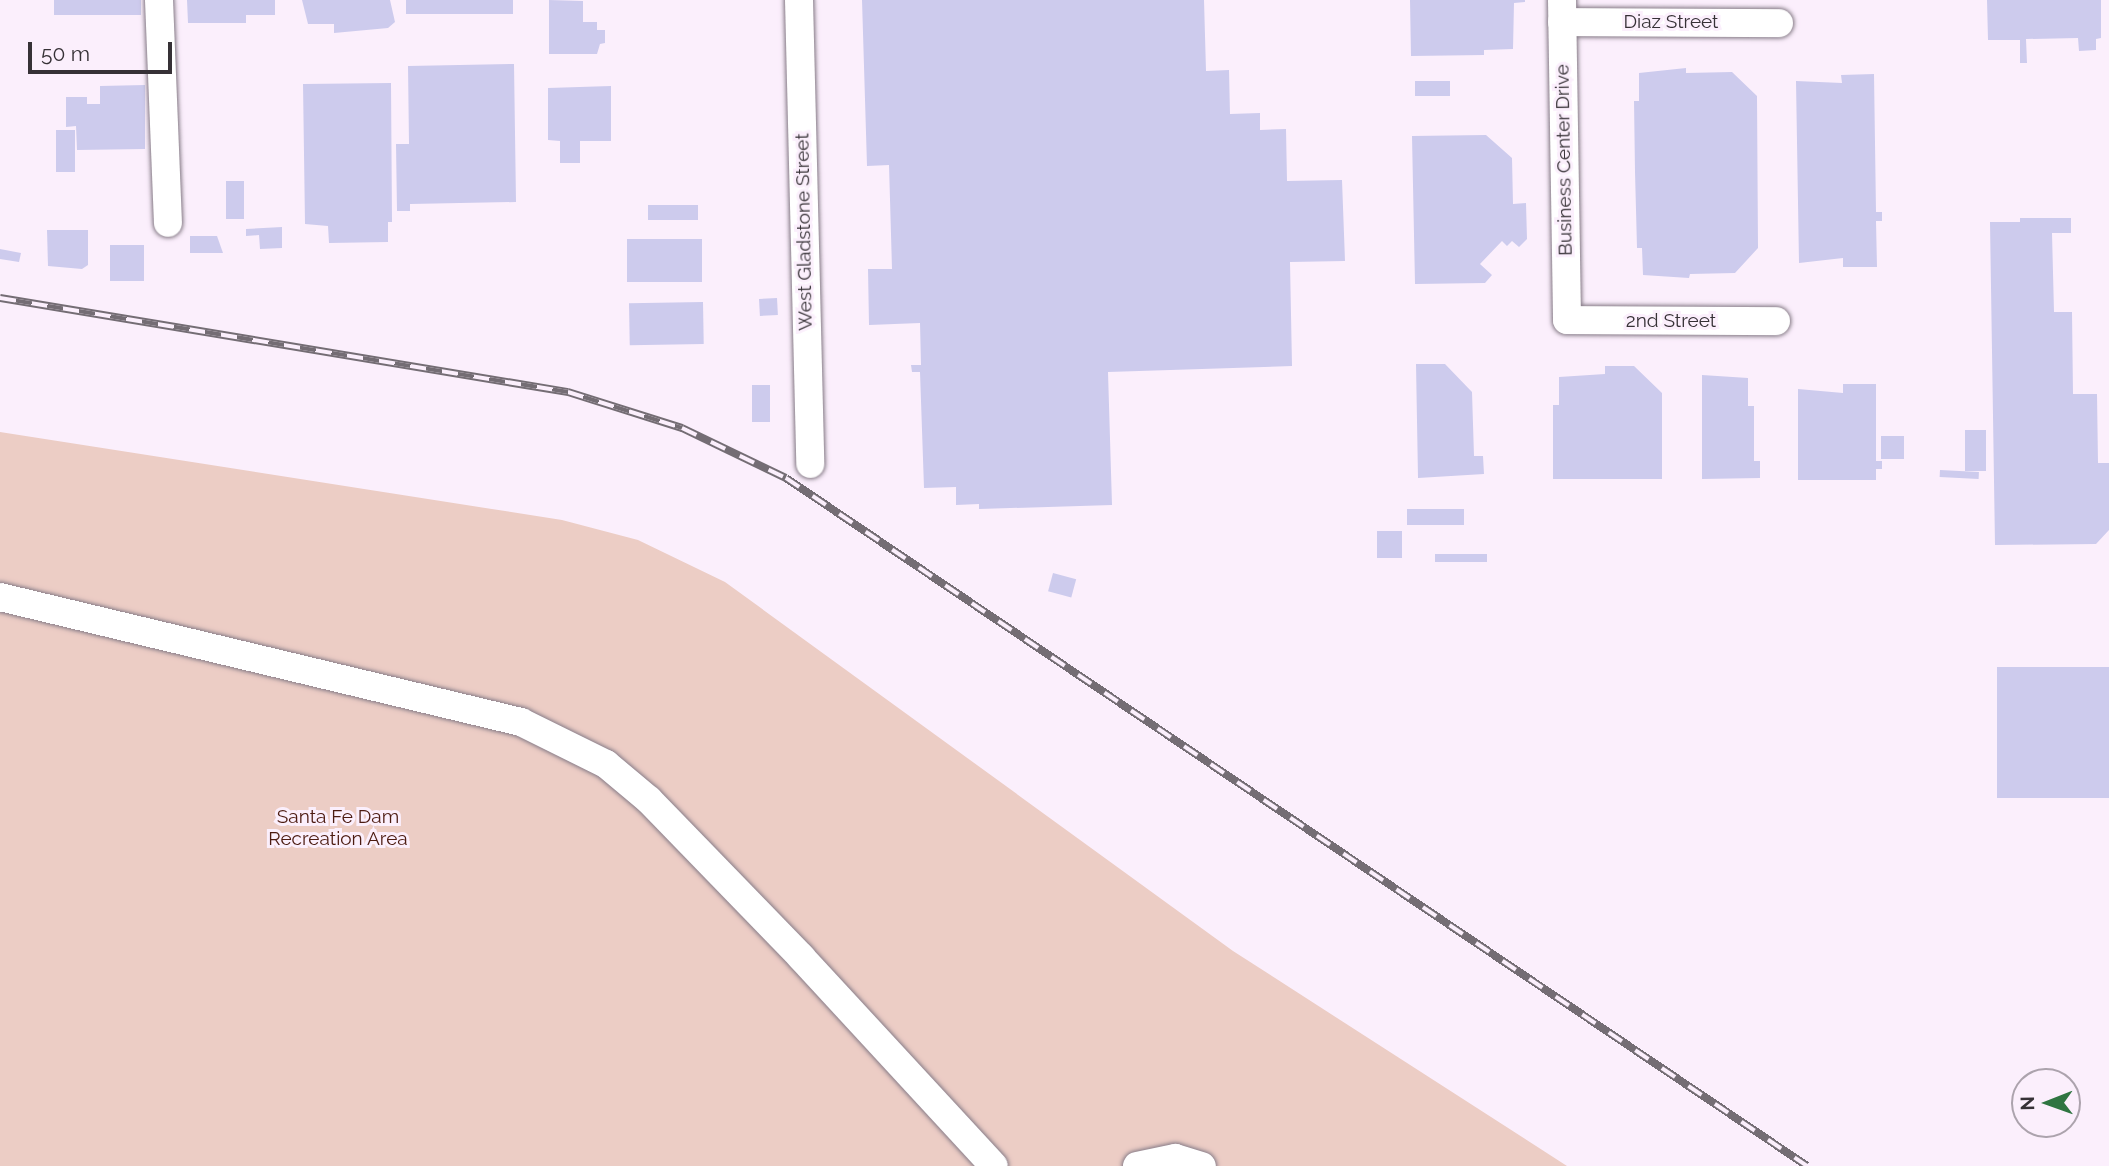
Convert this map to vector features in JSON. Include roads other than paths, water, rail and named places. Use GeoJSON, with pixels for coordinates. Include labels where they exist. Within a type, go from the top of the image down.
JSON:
{"type":"FeatureCollection","features":[{"type":"Feature","properties":{"kind":"street"},"geometry":{"type":"LineString","coordinates":[[159,0],[168,222]]}},
{"type":"Feature","properties":{"kind":"street","name":"West Gladstone Street"},"geometry":{"type":"LineString","coordinates":[[799,0],[810,464]]}},
{"type":"Feature","properties":{"kind":"street","name":"Diaz Street"},"geometry":{"type":"LineString","coordinates":[[1562,11],[1779,23]]}},
{"type":"Feature","properties":{"kind":"street","name":"Business Center Drive"},"geometry":{"type":"LineString","coordinates":[[1562,11],[1567,320]]}},
{"type":"Feature","properties":{"kind":"street","name":"2nd Street"},"geometry":{"type":"LineString","coordinates":[[1567,320],[1776,321]]}},
{"type":"Feature","properties":{"kind":"street"},"geometry":{"type":"LineString","coordinates":[[0,597],[521,723],[606,764],[706,859],[994,1166]]}},
{"type":"Feature","properties":{"kind":"street"},"geometry":{"type":"LineString","coordinates":[[1137,1166],[1175,1158],[1202,1166]]}},
{"type":"Feature","properties":{"kind":"railway"},"geometry":{"type":"LineString","coordinates":[[0,298],[568,392],[682,428],[786,478],[1807,1166]]}},
{"type":"Feature","properties":{"kind":"park label","name":"Santa Fe Dam Recreation Area"},"geometry":{"type":"Point","coordinates":[338,828]}}]}
